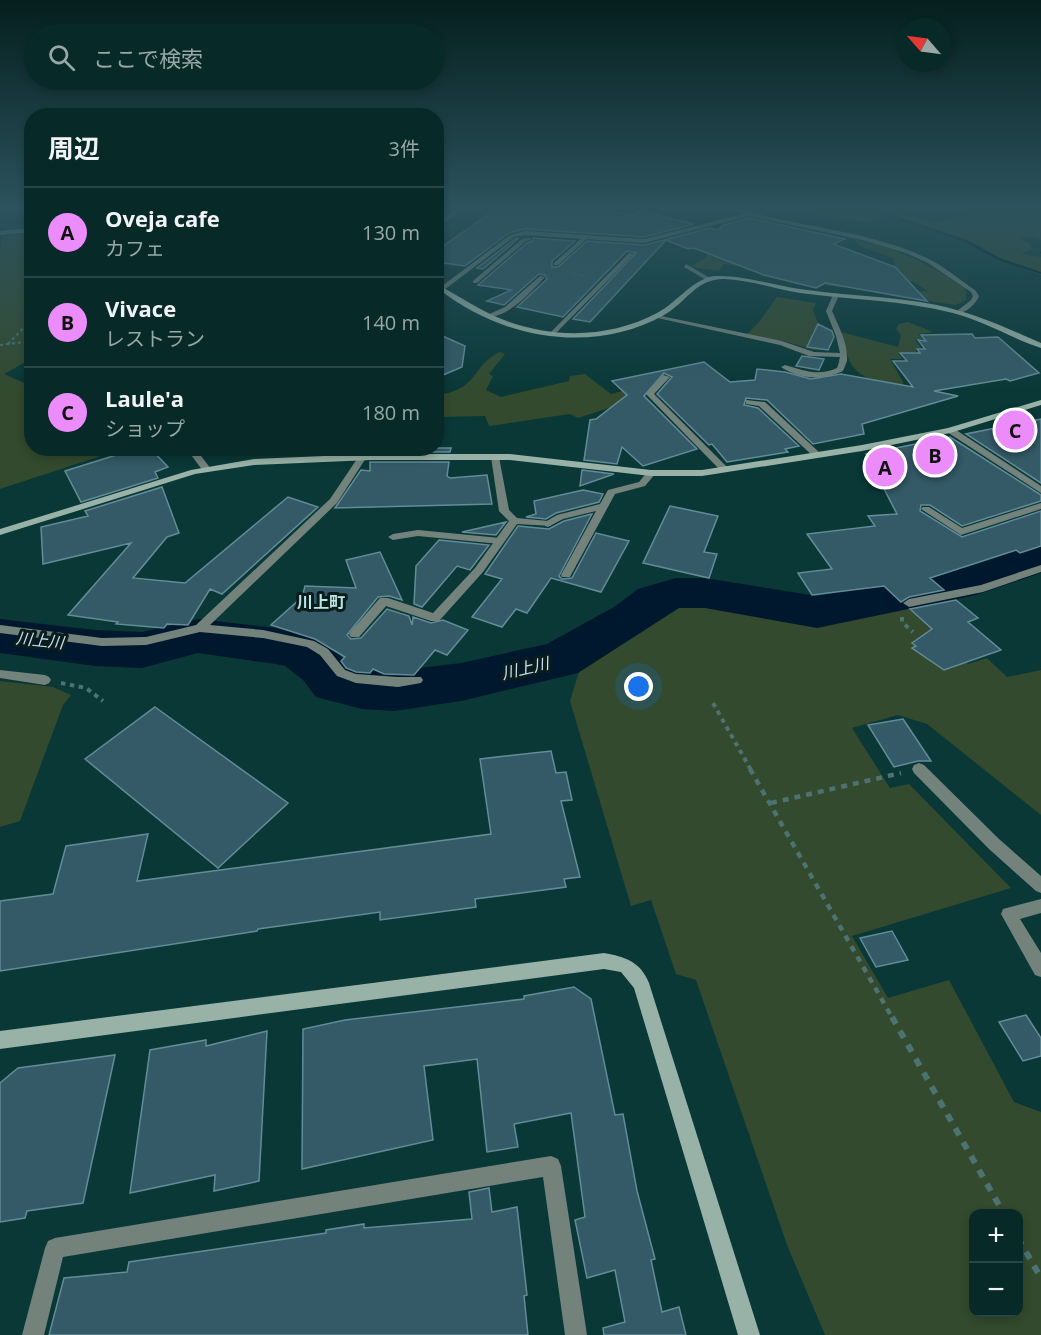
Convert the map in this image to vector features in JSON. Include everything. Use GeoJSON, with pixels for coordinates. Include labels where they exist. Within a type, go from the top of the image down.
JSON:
{"type":"FeatureCollection","features":[{"type":"Feature","properties":{"kind":"street"},"geometry":{"type":"LineString","coordinates":[[444,284],[466,268]]}},
{"type":"Feature","properties":{"kind":"street"},"geometry":{"type":"LineString","coordinates":[[475,282],[491,268]]}},
{"type":"Feature","properties":{"kind":"street"},"geometry":{"type":"LineString","coordinates":[[552,334],[617,268]]}},
{"type":"Feature","properties":{"kind":"street"},"geometry":{"type":"LineString","coordinates":[[690,268],[708,279]]}},
{"type":"Feature","properties":{"kind":"street"},"geometry":{"type":"LineString","coordinates":[[939,268],[973,291],[976,296],[974,302],[959,312]]}},
{"type":"Feature","properties":{"kind":"street"},"geometry":{"type":"LineString","coordinates":[[489,316],[507,308],[542,277]]}},
{"type":"Feature","properties":{"kind":"street"},"geometry":{"type":"LineString","coordinates":[[444,290],[489,316],[520,327],[552,334],[584,336],[630,328],[656,316],[675,305],[696,283],[708,279],[735,278],[798,291],[900,301],[959,312],[990,322],[1041,346]]}},
{"type":"Feature","properties":{"kind":"street"},"geometry":{"type":"LineString","coordinates":[[785,367],[810,376],[828,376],[840,369],[843,358],[839,333],[829,311],[836,295]]}},
{"type":"Feature","properties":{"kind":"street"},"geometry":{"type":"LineString","coordinates":[[656,316],[782,343],[816,355]]}},
{"type":"Feature","properties":{"kind":"street"},"geometry":{"type":"LineString","coordinates":[[797,352],[843,358]]}},
{"type":"Feature","properties":{"kind":"street"},"geometry":{"type":"LineString","coordinates":[[666,377],[650,394],[725,470]]}},
{"type":"Feature","properties":{"kind":"street"},"geometry":{"type":"LineString","coordinates":[[749,402],[762,404],[817,455]]}},
{"type":"Feature","properties":{"kind":"street"},"geometry":{"type":"LineString","coordinates":[[0,532],[206,469],[254,462],[337,458],[495,457],[651,473],[725,470],[950,430],[1041,402]]}},
{"type":"Feature","properties":{"kind":"street"},"geometry":{"type":"LineString","coordinates":[[950,430],[1041,490]]}},
{"type":"Feature","properties":{"kind":"street"},"geometry":{"type":"LineString","coordinates":[[196,456],[206,469]]}},
{"type":"Feature","properties":{"kind":"street"},"geometry":{"type":"LineString","coordinates":[[495,457],[504,511],[514,521],[548,524],[560,517],[603,506]]}},
{"type":"Feature","properties":{"kind":"street"},"geometry":{"type":"LineString","coordinates":[[200,628],[334,501],[362,458]]}},
{"type":"Feature","properties":{"kind":"street"},"geometry":{"type":"LineString","coordinates":[[566,575],[611,492],[642,484],[651,473]]}},
{"type":"Feature","properties":{"kind":"street"},"geometry":{"type":"LineString","coordinates":[[926,508],[962,532],[1041,506]]}},
{"type":"Feature","properties":{"kind":"street"},"geometry":{"type":"LineString","coordinates":[[355,634],[384,601],[435,618],[479,570],[514,521]]}},
{"type":"Feature","properties":{"kind":"street"},"geometry":{"type":"LineString","coordinates":[[393,537],[418,533],[500,541]]}},
{"type":"Feature","properties":{"kind":"street"},"geometry":{"type":"LineString","coordinates":[[909,603],[983,588],[1041,568]]}},
{"type":"Feature","properties":{"kind":"street"},"geometry":{"type":"LineString","coordinates":[[0,629],[102,642],[146,641],[200,628],[263,634],[300,641],[324,652],[341,673],[356,678],[398,682],[417,680]]}},
{"type":"Feature","properties":{"kind":"street"},"geometry":{"type":"LineString","coordinates":[[0,674],[45,680]]}},
{"type":"Feature","properties":{"kind":"street"},"geometry":{"type":"LineString","coordinates":[[919,769],[994,844],[1041,886]]}},
{"type":"Feature","properties":{"kind":"street"},"geometry":{"type":"LineString","coordinates":[[1041,906],[1009,914],[1041,969]]}},
{"type":"Feature","properties":{"kind":"street"},"geometry":{"type":"LineString","coordinates":[[0,1040],[604,961],[625,965],[641,983],[749,1335]]}},
{"type":"Feature","properties":{"kind":"street"},"geometry":{"type":"LineString","coordinates":[[33,1335],[55,1248],[551,1166],[576,1335]]}},
{"type":"Feature","properties":{"kind":"path"},"geometry":{"type":"LineString","coordinates":[[8,344],[24,327]]}},
{"type":"Feature","properties":{"kind":"path"},"geometry":{"type":"LineString","coordinates":[[0,345],[24,342]]}},
{"type":"Feature","properties":{"kind":"path"},"geometry":{"type":"LineString","coordinates":[[45,680],[86,688],[104,701]]}},
{"type":"Feature","properties":{"kind":"path"},"geometry":{"type":"LineString","coordinates":[[712,704],[771,803],[1001,1209]]}},
{"type":"Feature","properties":{"kind":"path"},"geometry":{"type":"LineString","coordinates":[[771,803],[919,769]]}},
{"type":"Feature","properties":{"kind":"path"},"geometry":{"type":"LineString","coordinates":[[1023,1247],[1041,1278]]}},
{"type":"Feature","properties":{"kind":"green space"},"geometry":{"type":"Polygon","coordinates":[[[0,268],[24,268],[24,363],[4,374],[24,383],[24,456],[101,456],[0,489],[0,268]]]}},
{"type":"Feature","properties":{"kind":"green space"},"geometry":{"type":"Polygon","coordinates":[[[699,268],[721,268],[719,271],[699,268]]]}},
{"type":"Feature","properties":{"kind":"green space"},"geometry":{"type":"Polygon","coordinates":[[[768,268],[933,268],[966,289],[966,300],[956,305],[886,295],[888,292],[928,291],[913,282],[851,278],[844,288],[826,285],[831,278],[768,268]]]}},
{"type":"Feature","properties":{"kind":"green space"},"geometry":{"type":"Polygon","coordinates":[[[1024,268],[1041,268],[1041,275],[1024,268]]]}},
{"type":"Feature","properties":{"kind":"green space"},"geometry":{"type":"Polygon","coordinates":[[[777,297],[816,303],[813,310],[828,350],[813,350],[784,341],[746,335],[759,322],[777,297]]]}},
{"type":"Feature","properties":{"kind":"green space"},"geometry":{"type":"Polygon","coordinates":[[[908,322],[933,332],[918,334],[923,339],[915,340],[921,348],[915,348],[917,353],[898,353],[902,359],[890,359],[903,382],[903,389],[867,378],[854,367],[849,359],[841,332],[898,347],[901,335],[896,329],[899,324],[908,322]]]}},
{"type":"Feature","properties":{"kind":"green space"},"geometry":{"type":"Polygon","coordinates":[[[500,352],[505,354],[489,374],[493,376],[486,390],[501,397],[569,381],[570,376],[585,374],[611,394],[638,387],[637,399],[578,418],[570,414],[489,426],[485,416],[444,417],[444,393],[468,383],[491,357],[500,352]]]}},
{"type":"Feature","properties":{"kind":"green space"},"geometry":{"type":"Polygon","coordinates":[[[698,597],[817,615],[902,602],[968,664],[987,658],[1007,677],[1041,670],[1041,815],[927,724],[898,715],[852,728],[890,788],[909,784],[1011,888],[852,936],[888,998],[949,980],[1014,1102],[1041,1112],[1041,1335],[825,1335],[787,1245],[696,980],[676,974],[651,900],[631,906],[570,701],[584,655],[654,607],[675,599],[698,597]]]}},
{"type":"Feature","properties":{"kind":"green space"},"geometry":{"type":"Polygon","coordinates":[[[0,681],[53,687],[71,695],[63,705],[20,821],[0,827],[0,681]]]}},
{"type":"Feature","properties":{"kind":"building"},"geometry":{"type":"Polygon","coordinates":[[[497,268],[610,268],[563,317],[517,307],[547,279],[545,275],[539,274],[504,305],[487,301],[511,290],[478,285],[497,268]]]}},
{"type":"Feature","properties":{"kind":"building"},"geometry":{"type":"Polygon","coordinates":[[[621,268],[640,268],[590,322],[573,319],[621,268]]]}},
{"type":"Feature","properties":{"kind":"building"},"geometry":{"type":"Polygon","coordinates":[[[747,268],[896,268],[927,301],[825,283],[816,288],[747,268]]]}},
{"type":"Feature","properties":{"kind":"building"},"geometry":{"type":"Polygon","coordinates":[[[818,324],[832,331],[834,337],[828,350],[807,347],[818,324]]]}},
{"type":"Feature","properties":{"kind":"building"},"geometry":{"type":"Polygon","coordinates":[[[972,334],[975,338],[998,337],[1039,373],[1010,381],[1006,379],[934,391],[958,396],[862,424],[864,434],[813,444],[767,400],[746,398],[744,405],[758,408],[799,446],[785,449],[788,452],[727,462],[712,444],[709,445],[657,394],[672,377],[664,373],[644,396],[697,449],[643,466],[622,447],[617,464],[584,460],[590,420],[596,419],[627,395],[612,381],[704,362],[730,382],[755,380],[757,369],[785,372],[811,379],[841,374],[913,387],[893,361],[907,361],[900,353],[920,353],[917,349],[925,349],[918,340],[926,341],[921,335],[972,334]]]}},
{"type":"Feature","properties":{"kind":"building"},"geometry":{"type":"Polygon","coordinates":[[[444,337],[465,346],[462,367],[444,375],[444,337]]]}},
{"type":"Feature","properties":{"kind":"building"},"geometry":{"type":"Polygon","coordinates":[[[802,356],[824,359],[819,370],[796,366],[802,356]]]}},
{"type":"Feature","properties":{"kind":"building"},"geometry":{"type":"Polygon","coordinates":[[[1041,419],[1041,483],[966,434],[1041,419]]]}},
{"type":"Feature","properties":{"kind":"building"},"geometry":{"type":"Polygon","coordinates":[[[950,437],[1041,495],[1041,501],[962,526],[930,505],[921,505],[920,511],[962,537],[1041,511],[1041,546],[1020,553],[1016,550],[930,578],[944,590],[909,597],[901,602],[884,586],[812,595],[798,573],[832,569],[807,534],[875,526],[868,516],[897,514],[866,454],[950,437]]]}},
{"type":"Feature","properties":{"kind":"building"},"geometry":{"type":"Polygon","coordinates":[[[444,448],[451,448],[450,452],[444,452],[444,448]]]}},
{"type":"Feature","properties":{"kind":"building"},"geometry":{"type":"Polygon","coordinates":[[[113,456],[158,456],[168,467],[155,472],[158,478],[81,502],[65,471],[113,456]]]}},
{"type":"Feature","properties":{"kind":"building"},"geometry":{"type":"Polygon","coordinates":[[[370,462],[449,462],[447,476],[450,478],[487,475],[492,504],[335,508],[361,470],[370,471],[370,462]]]}},
{"type":"Feature","properties":{"kind":"building"},"geometry":{"type":"Polygon","coordinates":[[[582,470],[614,474],[580,486],[582,470]]]}},
{"type":"Feature","properties":{"kind":"building"},"geometry":{"type":"Polygon","coordinates":[[[162,487],[179,533],[167,537],[133,578],[185,583],[288,497],[318,507],[222,594],[210,589],[188,625],[167,624],[164,628],[116,624],[118,622],[68,615],[131,543],[43,564],[41,527],[88,516],[85,511],[162,487]]]}},
{"type":"Feature","properties":{"kind":"building"},"geometry":{"type":"Polygon","coordinates":[[[583,490],[603,494],[599,502],[556,513],[546,519],[526,517],[536,514],[534,501],[583,490]]]}},
{"type":"Feature","properties":{"kind":"building"},"geometry":{"type":"Polygon","coordinates":[[[670,506],[718,516],[704,552],[717,554],[709,578],[643,563],[670,506]]]}},
{"type":"Feature","properties":{"kind":"building"},"geometry":{"type":"Polygon","coordinates":[[[592,514],[559,576],[562,579],[572,578],[596,533],[629,541],[601,592],[551,578],[527,613],[516,609],[502,627],[472,617],[502,579],[485,574],[518,526],[549,529],[564,521],[592,514]]]}},
{"type":"Feature","properties":{"kind":"building"},"geometry":{"type":"Polygon","coordinates":[[[506,522],[496,535],[462,532],[506,522]]]}},
{"type":"Feature","properties":{"kind":"building"},"geometry":{"type":"Polygon","coordinates":[[[439,540],[489,545],[470,570],[457,566],[422,607],[414,604],[416,566],[439,540]]]}},
{"type":"Feature","properties":{"kind":"building"},"geometry":{"type":"Polygon","coordinates":[[[380,552],[402,600],[389,596],[378,597],[347,635],[351,639],[361,638],[387,609],[409,616],[412,625],[413,617],[431,623],[443,620],[468,630],[447,655],[435,650],[414,675],[384,674],[373,669],[370,673],[356,672],[346,668],[341,661],[345,657],[315,639],[271,625],[302,597],[305,586],[356,588],[346,560],[380,552]]]}},
{"type":"Feature","properties":{"kind":"building"},"geometry":{"type":"Polygon","coordinates":[[[956,600],[978,618],[968,622],[1001,650],[944,670],[912,648],[916,646],[912,643],[932,629],[910,609],[956,600]]]}},
{"type":"Feature","properties":{"kind":"building"},"geometry":{"type":"Polygon","coordinates":[[[155,707],[288,803],[218,868],[85,759],[155,707]]]}},
{"type":"Feature","properties":{"kind":"building"},"geometry":{"type":"Polygon","coordinates":[[[903,719],[931,761],[918,761],[894,767],[868,725],[903,719]]]}},
{"type":"Feature","properties":{"kind":"building"},"geometry":{"type":"Polygon","coordinates":[[[551,751],[556,773],[566,772],[572,800],[561,801],[580,877],[564,879],[566,887],[475,899],[476,907],[380,920],[380,912],[258,929],[257,931],[0,971],[0,901],[53,894],[66,846],[148,834],[137,881],[491,834],[480,759],[551,751]]]}},
{"type":"Feature","properties":{"kind":"building"},"geometry":{"type":"Polygon","coordinates":[[[892,931],[908,960],[876,967],[860,938],[892,931]]]}},
{"type":"Feature","properties":{"kind":"building"},"geometry":{"type":"Polygon","coordinates":[[[574,987],[591,999],[615,1115],[623,1114],[637,1191],[655,1259],[651,1260],[662,1312],[679,1307],[686,1335],[604,1335],[603,1328],[625,1322],[615,1270],[587,1278],[575,1220],[585,1217],[571,1113],[514,1124],[518,1147],[487,1152],[477,1059],[424,1066],[433,1140],[302,1169],[303,1029],[345,1020],[524,999],[524,996],[574,987]]]}},
{"type":"Feature","properties":{"kind":"building"},"geometry":{"type":"Polygon","coordinates":[[[1026,1015],[1041,1038],[1041,1056],[1023,1061],[999,1022],[1026,1015]]]}},
{"type":"Feature","properties":{"kind":"building"},"geometry":{"type":"Polygon","coordinates":[[[267,1031],[259,1181],[214,1191],[215,1175],[130,1193],[150,1050],[206,1040],[206,1046],[267,1031]]]}},
{"type":"Feature","properties":{"kind":"building"},"geometry":{"type":"Polygon","coordinates":[[[115,1055],[83,1203],[27,1211],[25,1218],[0,1222],[0,1083],[18,1068],[115,1055]]]}},
{"type":"Feature","properties":{"kind":"building"},"geometry":{"type":"Polygon","coordinates":[[[489,1188],[492,1212],[517,1207],[527,1295],[524,1296],[528,1335],[49,1335],[64,1278],[127,1272],[129,1262],[326,1233],[326,1230],[364,1224],[364,1228],[472,1219],[469,1192],[489,1188]]]}},
{"type":"Feature","properties":{"kind":"waterway"},"geometry":{"type":"LineString","coordinates":[[1027,268],[1041,273]]}},
{"type":"Feature","properties":{"kind":"waterway","name":"川上川"},"geometry":{"type":"LineString","coordinates":[[0,636],[95,648],[142,650],[198,636],[276,646],[301,652],[321,667],[334,683],[362,689],[394,691],[461,682],[560,660],[631,619],[655,600],[676,593],[705,593],[817,612],[976,580],[1041,557]]}},
{"type":"Feature","properties":{"kind":"place","name":"Laule'a"},"geometry":{"type":"Point","coordinates":[1015,430]}},
{"type":"Feature","properties":{"kind":"place","name":"Vivace"},"geometry":{"type":"Point","coordinates":[935,455]}},
{"type":"Feature","properties":{"kind":"place","name":"Oveja cafe"},"geometry":{"type":"Point","coordinates":[885,467]}},
{"type":"Feature","properties":{"kind":"district","name":"川上町"},"geometry":{"type":"Point","coordinates":[321,602]}}]}
